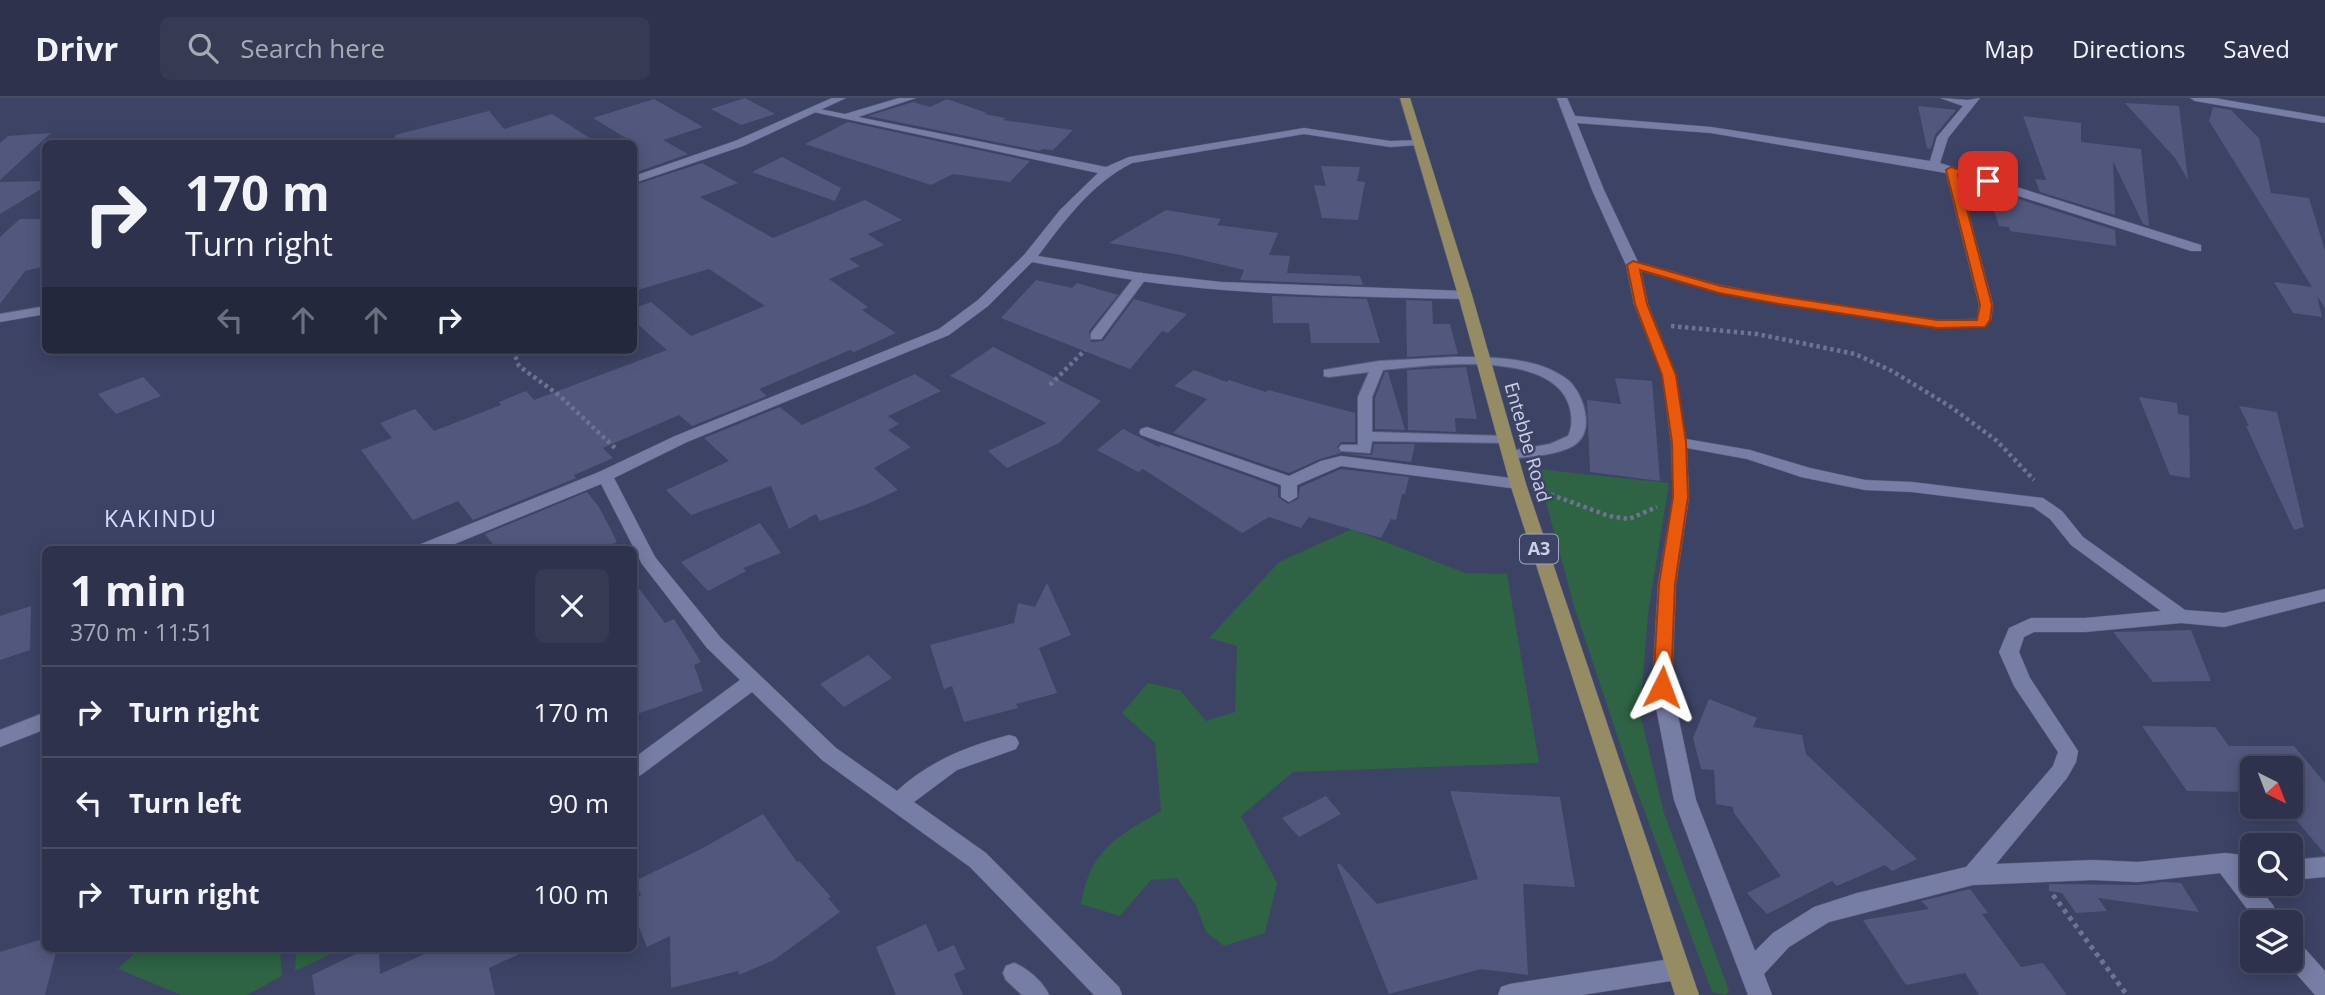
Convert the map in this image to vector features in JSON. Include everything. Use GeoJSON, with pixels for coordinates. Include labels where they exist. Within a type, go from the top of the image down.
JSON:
{"type":"FeatureCollection","features":[{"type":"Feature","properties":{"kind":"main road","name":"Entebbe Road"},"geometry":{"type":"LineString","coordinates":[[1405,98],[1465,295],[1517,482],[1687,995]]}},
{"type":"Feature","properties":{"kind":"street"},"geometry":{"type":"LineString","coordinates":[[637,179],[728,148],[841,98]]}},
{"type":"Feature","properties":{"kind":"street"},"geometry":{"type":"LineString","coordinates":[[845,117],[911,98]]}},
{"type":"Feature","properties":{"kind":"street"},"geometry":{"type":"LineString","coordinates":[[1562,98],[1633,265],[1641,304],[1669,375],[1679,442],[1681,497],[1667,584],[1662,687],[1685,800],[1760,995]]}},
{"type":"Feature","properties":{"kind":"street"},"geometry":{"type":"LineString","coordinates":[[1945,98],[1973,101]]}},
{"type":"Feature","properties":{"kind":"street"},"geometry":{"type":"LineString","coordinates":[[2194,98],[2325,120]]}},
{"type":"Feature","properties":{"kind":"street"},"geometry":{"type":"LineString","coordinates":[[1934,165],[1943,137],[1973,101]]}},
{"type":"Feature","properties":{"kind":"street"},"geometry":{"type":"LineString","coordinates":[[814,111],[1107,171]]}},
{"type":"Feature","properties":{"kind":"street"},"geometry":{"type":"LineString","coordinates":[[1569,119],[1711,130],[1934,165],[2196,248]]}},
{"type":"Feature","properties":{"kind":"street"},"geometry":{"type":"LineString","coordinates":[[432,546],[605,476],[681,439],[944,332],[983,303],[1030,258],[1064,213],[1107,171],[1146,156],[1304,131],[1390,144],[1419,142]]}},
{"type":"Feature","properties":{"kind":"street"},"geometry":{"type":"LineString","coordinates":[[1633,265],[1719,289],[1779,300],[1937,324],[1980,324],[1984,320],[1986,305],[1951,170]]}},
{"type":"Feature","properties":{"kind":"street"},"geometry":{"type":"LineString","coordinates":[[1030,258],[1141,277],[1262,288],[1465,295]]}},
{"type":"Feature","properties":{"kind":"street"},"geometry":{"type":"LineString","coordinates":[[0,318],[42,311]]}},
{"type":"Feature","properties":{"kind":"street"},"geometry":{"type":"LineString","coordinates":[[1147,432],[1289,490],[1319,466],[1340,461],[1517,482]]}},
{"type":"Feature","properties":{"kind":"street"},"geometry":{"type":"LineString","coordinates":[[1679,442],[1750,455],[1807,473],[1865,485],[1912,487],[2037,502],[2056,515],[2077,541],[2181,617]]}},
{"type":"Feature","properties":{"kind":"street"},"geometry":{"type":"LineString","coordinates":[[605,476],[648,560],[715,643],[829,754],[978,860],[1110,995]]}},
{"type":"Feature","properties":{"kind":"street"},"geometry":{"type":"LineString","coordinates":[[1973,875],[2047,789],[2066,762],[2068,751],[2021,681],[2008,652],[2017,633],[2031,625],[2085,625],[2181,617],[2224,620],[2325,595]]}},
{"type":"Feature","properties":{"kind":"street"},"geometry":{"type":"LineString","coordinates":[[637,767],[753,681]]}},
{"type":"Feature","properties":{"kind":"street"},"geometry":{"type":"LineString","coordinates":[[0,739],[42,722]]}},
{"type":"Feature","properties":{"kind":"street"},"geometry":{"type":"LineString","coordinates":[[900,802],[933,773],[971,753],[1009,743]]}},
{"type":"Feature","properties":{"kind":"street"},"geometry":{"type":"LineString","coordinates":[[1750,972],[1780,940],[1822,914],[1973,875],[2138,872],[2225,863],[2240,865]]}},
{"type":"Feature","properties":{"kind":"street"},"geometry":{"type":"LineString","coordinates":[[2225,863],[2264,910]]}},
{"type":"Feature","properties":{"kind":"street"},"geometry":{"type":"LineString","coordinates":[[2303,869],[2325,867]]}},
{"type":"Feature","properties":{"kind":"street"},"geometry":{"type":"LineString","coordinates":[[2303,964],[2325,989]]}},
{"type":"Feature","properties":{"kind":"street"},"geometry":{"type":"LineString","coordinates":[[1510,995],[1677,969]]}},
{"type":"Feature","properties":{"kind":"lane"},"geometry":{"type":"LineString","coordinates":[[1096,336],[1141,277]]}},
{"type":"Feature","properties":{"kind":"lane"},"geometry":{"type":"LineString","coordinates":[[1329,373],[1379,365],[1482,362],[1528,367],[1564,383],[1576,405],[1580,430],[1575,438],[1566,444],[1508,448],[1365,436]]}},
{"type":"Feature","properties":{"kind":"lane"},"geometry":{"type":"LineString","coordinates":[[1346,448],[1365,450],[1365,397],[1379,365]]}},
{"type":"Feature","properties":{"kind":"lane"},"geometry":{"type":"LineString","coordinates":[[1014,972],[1038,995]]}},
{"type":"Feature","properties":{"kind":"path"},"geometry":{"type":"LineString","coordinates":[[1649,324],[1757,334],[1855,354],[1892,371],[1951,407],[1997,441],[2039,486],[2037,502]]}},
{"type":"Feature","properties":{"kind":"path"},"geometry":{"type":"LineString","coordinates":[[1050,386],[1091,345],[1096,336]]}},
{"type":"Feature","properties":{"kind":"path"},"geometry":{"type":"LineString","coordinates":[[514,354],[519,366],[560,396],[593,430],[632,463]]}},
{"type":"Feature","properties":{"kind":"path"},"geometry":{"type":"LineString","coordinates":[[1517,482],[1609,516],[1629,519],[1681,497]]}},
{"type":"Feature","properties":{"kind":"path"},"geometry":{"type":"LineString","coordinates":[[2035,872],[2127,995]]}},
{"type":"Feature","properties":{"kind":"green space"},"geometry":{"type":"Polygon","coordinates":[[[1537,469],[1669,483],[1648,614],[1640,713],[1664,813],[1729,991],[1726,995],[1712,992],[1625,759],[1574,606],[1537,469]]]}},
{"type":"Feature","properties":{"kind":"green space"},"geometry":{"type":"Polygon","coordinates":[[[1352,529],[1465,573],[1507,574],[1539,763],[1293,772],[1241,816],[1277,883],[1265,933],[1224,946],[1206,932],[1196,905],[1177,878],[1151,880],[1120,916],[1081,904],[1085,885],[1099,857],[1119,837],[1161,811],[1155,743],[1122,713],[1148,683],[1180,690],[1206,721],[1235,712],[1237,646],[1209,638],[1279,562],[1352,529]]]}},
{"type":"Feature","properties":{"kind":"green space"},"geometry":{"type":"Polygon","coordinates":[[[136,952],[280,952],[282,976],[247,995],[181,995],[118,969],[136,952]]]}},
{"type":"Feature","properties":{"kind":"green space"},"geometry":{"type":"Polygon","coordinates":[[[296,952],[335,952],[295,971],[296,952]]]}},
{"type":"Feature","properties":{"kind":"building"},"geometry":{"type":"Polygon","coordinates":[[[745,98],[775,114],[741,125],[711,109],[745,98]]]}},
{"type":"Feature","properties":{"kind":"building"},"geometry":{"type":"Polygon","coordinates":[[[654,99],[703,127],[663,140],[688,154],[637,172],[637,140],[629,140],[593,118],[654,99]]]}},
{"type":"Feature","properties":{"kind":"building"},"geometry":{"type":"Polygon","coordinates":[[[947,99],[987,113],[984,114],[1006,118],[1003,120],[1073,130],[1053,150],[1040,151],[868,116],[913,102],[930,107],[947,99]]]}},
{"type":"Feature","properties":{"kind":"building"},"geometry":{"type":"Polygon","coordinates":[[[2125,103],[2179,106],[2188,180],[2175,158],[2125,103]]]}},
{"type":"Feature","properties":{"kind":"building"},"geometry":{"type":"Polygon","coordinates":[[[1918,106],[1956,110],[1935,135],[1931,149],[1927,148],[1918,106]]]}},
{"type":"Feature","properties":{"kind":"building"},"geometry":{"type":"Polygon","coordinates":[[[2213,107],[2231,110],[2259,138],[2271,193],[2309,198],[2325,251],[2325,308],[2317,296],[2322,317],[2293,313],[2274,282],[2312,287],[2209,121],[2213,107]]]}},
{"type":"Feature","properties":{"kind":"building"},"geometry":{"type":"Polygon","coordinates":[[[489,111],[504,129],[552,114],[593,140],[396,140],[395,135],[489,111]]]}},
{"type":"Feature","properties":{"kind":"building"},"geometry":{"type":"Polygon","coordinates":[[[2023,116],[2081,123],[2081,142],[2141,149],[2149,226],[2143,224],[2113,161],[2115,215],[2040,192],[2035,179],[2046,180],[2023,116]]]}},
{"type":"Feature","properties":{"kind":"building"},"geometry":{"type":"Polygon","coordinates":[[[848,122],[1030,161],[1010,182],[953,174],[931,185],[805,144],[848,122]]]}},
{"type":"Feature","properties":{"kind":"building"},"geometry":{"type":"Polygon","coordinates":[[[51,133],[0,180],[0,143],[8,136],[51,133]]]}},
{"type":"Feature","properties":{"kind":"building"},"geometry":{"type":"Polygon","coordinates":[[[782,157],[841,188],[835,201],[752,172],[782,157]]]}},
{"type":"Feature","properties":{"kind":"building"},"geometry":{"type":"Polygon","coordinates":[[[702,163],[738,183],[700,197],[773,238],[865,200],[902,220],[868,234],[884,245],[849,259],[860,266],[829,279],[868,307],[862,310],[896,333],[759,389],[767,396],[692,426],[679,415],[603,448],[613,458],[574,475],[576,478],[473,520],[458,501],[413,520],[361,450],[392,438],[380,423],[415,409],[434,431],[501,405],[499,402],[526,391],[534,400],[667,350],[637,324],[637,307],[651,302],[691,336],[765,306],[709,269],[637,290],[637,184],[702,163]]]}},
{"type":"Feature","properties":{"kind":"building"},"geometry":{"type":"Polygon","coordinates":[[[1321,166],[1360,167],[1357,181],[1365,182],[1358,220],[1322,218],[1314,185],[1326,186],[1321,166]]]}},
{"type":"Feature","properties":{"kind":"building"},"geometry":{"type":"Polygon","coordinates":[[[42,181],[42,188],[0,214],[0,182],[42,181]]]}},
{"type":"Feature","properties":{"kind":"building"},"geometry":{"type":"Polygon","coordinates":[[[1987,189],[2115,230],[2116,246],[2010,231],[2009,227],[1999,226],[1987,189]]]}},
{"type":"Feature","properties":{"kind":"building"},"geometry":{"type":"Polygon","coordinates":[[[1166,210],[1221,219],[1217,225],[1278,233],[1269,255],[1290,256],[1287,273],[1360,276],[1363,285],[1240,280],[1244,270],[1181,255],[1109,243],[1166,210]]]}},
{"type":"Feature","properties":{"kind":"building"},"geometry":{"type":"Polygon","coordinates":[[[20,219],[42,219],[42,267],[25,271],[0,304],[0,237],[20,219]]]}},
{"type":"Feature","properties":{"kind":"building"},"geometry":{"type":"Polygon","coordinates":[[[1036,280],[1072,288],[1077,283],[1118,295],[1089,331],[1091,342],[1103,341],[1134,299],[1187,314],[1168,333],[1162,331],[1130,369],[1001,318],[1036,280]]]}},
{"type":"Feature","properties":{"kind":"building"},"geometry":{"type":"Polygon","coordinates":[[[1272,296],[1367,299],[1380,343],[1311,343],[1309,323],[1273,323],[1272,296]]]}},
{"type":"Feature","properties":{"kind":"building"},"geometry":{"type":"Polygon","coordinates":[[[1406,300],[1432,301],[1433,324],[1450,324],[1458,354],[1407,357],[1406,300]]]}},
{"type":"Feature","properties":{"kind":"building"},"geometry":{"type":"Polygon","coordinates":[[[993,347],[1101,401],[1059,443],[1007,468],[988,451],[1047,423],[950,376],[993,347]]]}},
{"type":"Feature","properties":{"kind":"building"},"geometry":{"type":"Polygon","coordinates":[[[1466,367],[1477,419],[1455,418],[1456,432],[1408,430],[1407,370],[1466,367]]]}},
{"type":"Feature","properties":{"kind":"building"},"geometry":{"type":"Polygon","coordinates":[[[1194,370],[1227,382],[1229,380],[1266,392],[1268,390],[1355,413],[1355,442],[1341,442],[1337,447],[1341,453],[1289,473],[1173,433],[1207,399],[1174,386],[1194,370]]]}},
{"type":"Feature","properties":{"kind":"building"},"geometry":{"type":"Polygon","coordinates":[[[1385,372],[1388,372],[1405,430],[1375,429],[1375,398],[1385,372]]]}},
{"type":"Feature","properties":{"kind":"building"},"geometry":{"type":"Polygon","coordinates":[[[915,374],[941,391],[888,416],[899,424],[888,430],[911,447],[874,468],[898,490],[820,521],[816,514],[789,529],[771,486],[691,515],[666,490],[729,461],[704,438],[780,407],[802,425],[915,374]]]}},
{"type":"Feature","properties":{"kind":"building"},"geometry":{"type":"Polygon","coordinates":[[[143,377],[161,396],[116,414],[98,394],[143,377]]]}},
{"type":"Feature","properties":{"kind":"building"},"geometry":{"type":"Polygon","coordinates":[[[1615,378],[1652,381],[1660,481],[1590,472],[1587,400],[1621,404],[1615,378]]]}},
{"type":"Feature","properties":{"kind":"building"},"geometry":{"type":"Polygon","coordinates":[[[2139,397],[2177,403],[2178,414],[2189,416],[2190,478],[2170,475],[2139,397]]]}},
{"type":"Feature","properties":{"kind":"building"},"geometry":{"type":"Polygon","coordinates":[[[2239,406],[2277,412],[2304,527],[2294,530],[2239,406]]]}},
{"type":"Feature","properties":{"kind":"building"},"geometry":{"type":"Polygon","coordinates":[[[1123,429],[1159,447],[1161,445],[1278,487],[1278,497],[1288,504],[1298,499],[1300,487],[1341,469],[1409,477],[1396,520],[1391,519],[1381,538],[1309,517],[1301,528],[1269,517],[1242,533],[1143,469],[1138,472],[1097,450],[1123,429]]]}},
{"type":"Feature","properties":{"kind":"building"},"geometry":{"type":"Polygon","coordinates":[[[1374,444],[1415,444],[1411,462],[1346,454],[1372,455],[1374,444]]]}},
{"type":"Feature","properties":{"kind":"building"},"geometry":{"type":"Polygon","coordinates":[[[587,492],[599,507],[617,542],[606,546],[494,546],[485,534],[587,492]]]}},
{"type":"Feature","properties":{"kind":"building"},"geometry":{"type":"Polygon","coordinates":[[[760,523],[781,553],[743,568],[746,571],[708,591],[681,562],[760,523]]]}},
{"type":"Feature","properties":{"kind":"building"},"geometry":{"type":"Polygon","coordinates":[[[1047,583],[1071,635],[1039,648],[1057,693],[1016,704],[1018,708],[964,722],[952,686],[944,689],[930,645],[1014,623],[1018,603],[1035,607],[1047,583]]]}},
{"type":"Feature","properties":{"kind":"building"},"geometry":{"type":"Polygon","coordinates":[[[637,586],[665,623],[674,619],[701,662],[694,665],[703,691],[637,714],[637,586]]]}},
{"type":"Feature","properties":{"kind":"building"},"geometry":{"type":"Polygon","coordinates":[[[31,606],[30,650],[0,660],[0,616],[31,606]]]}},
{"type":"Feature","properties":{"kind":"building"},"geometry":{"type":"Polygon","coordinates":[[[2191,630],[2211,681],[2153,682],[2113,632],[2191,630]]]}},
{"type":"Feature","properties":{"kind":"building"},"geometry":{"type":"Polygon","coordinates":[[[868,655],[892,678],[844,707],[820,684],[868,655]]]}},
{"type":"Feature","properties":{"kind":"building"},"geometry":{"type":"Polygon","coordinates":[[[1709,699],[1757,718],[1753,727],[1802,735],[1806,754],[1917,859],[1892,871],[1885,865],[1837,886],[1832,881],[1767,914],[1747,893],[1781,876],[1734,813],[1733,807],[1716,804],[1714,770],[1701,769],[1693,738],[1709,699]]]}},
{"type":"Feature","properties":{"kind":"building"},"geometry":{"type":"Polygon","coordinates":[[[2142,726],[2215,727],[2229,746],[2294,746],[2302,756],[2240,756],[2240,792],[2187,791],[2142,726]]]}},
{"type":"Feature","properties":{"kind":"building"},"geometry":{"type":"Polygon","coordinates":[[[2303,757],[2325,783],[2325,854],[2295,819],[2303,819],[2303,757]]]}},
{"type":"Feature","properties":{"kind":"building"},"geometry":{"type":"Polygon","coordinates":[[[1450,791],[1560,797],[1575,887],[1523,884],[1528,975],[1481,969],[1389,994],[1337,865],[1339,863],[1377,904],[1478,879],[1450,791]]]}},
{"type":"Feature","properties":{"kind":"building"},"geometry":{"type":"Polygon","coordinates":[[[1326,796],[1341,814],[1299,837],[1282,818],[1326,796]]]}},
{"type":"Feature","properties":{"kind":"building"},"geometry":{"type":"Polygon","coordinates":[[[763,814],[797,862],[799,861],[831,897],[828,898],[840,912],[774,960],[739,975],[738,971],[671,988],[670,936],[647,947],[637,922],[637,897],[641,895],[637,880],[703,848],[763,814]]]}},
{"type":"Feature","properties":{"kind":"building"},"geometry":{"type":"Polygon","coordinates":[[[2181,883],[2199,912],[2098,898],[2107,911],[2076,913],[2062,893],[2049,891],[2049,884],[2138,885],[2181,883]]]}},
{"type":"Feature","properties":{"kind":"building"},"geometry":{"type":"Polygon","coordinates":[[[1970,889],[1988,913],[1982,914],[2021,967],[2043,963],[2067,995],[1979,995],[1965,973],[1906,985],[1863,920],[1929,909],[1921,901],[1970,889]]]}},
{"type":"Feature","properties":{"kind":"building"},"geometry":{"type":"Polygon","coordinates":[[[926,924],[938,952],[954,945],[965,969],[954,974],[963,995],[896,995],[876,947],[926,924]]]}},
{"type":"Feature","properties":{"kind":"building"},"geometry":{"type":"Polygon","coordinates":[[[42,939],[42,952],[56,952],[45,995],[0,995],[0,952],[42,939]]]}},
{"type":"Feature","properties":{"kind":"building"},"geometry":{"type":"Polygon","coordinates":[[[360,952],[379,952],[380,974],[429,952],[523,952],[489,968],[495,995],[315,995],[312,975],[360,952]]]}},
{"type":"Feature","properties":{"kind":"district","name":"KAKINDU"},"geometry":{"type":"Point","coordinates":[161,519]}},
{"type":"Feature","properties":{"kind":"route"},"geometry":{"type":"LineString","coordinates":[[1662,687],[1667,584],[1681,497],[1679,442],[1669,375],[1641,304],[1633,265],[1719,289],[1779,300],[1937,324],[1980,324],[1984,320],[1986,305],[1951,170],[1988,181]]}}]}
